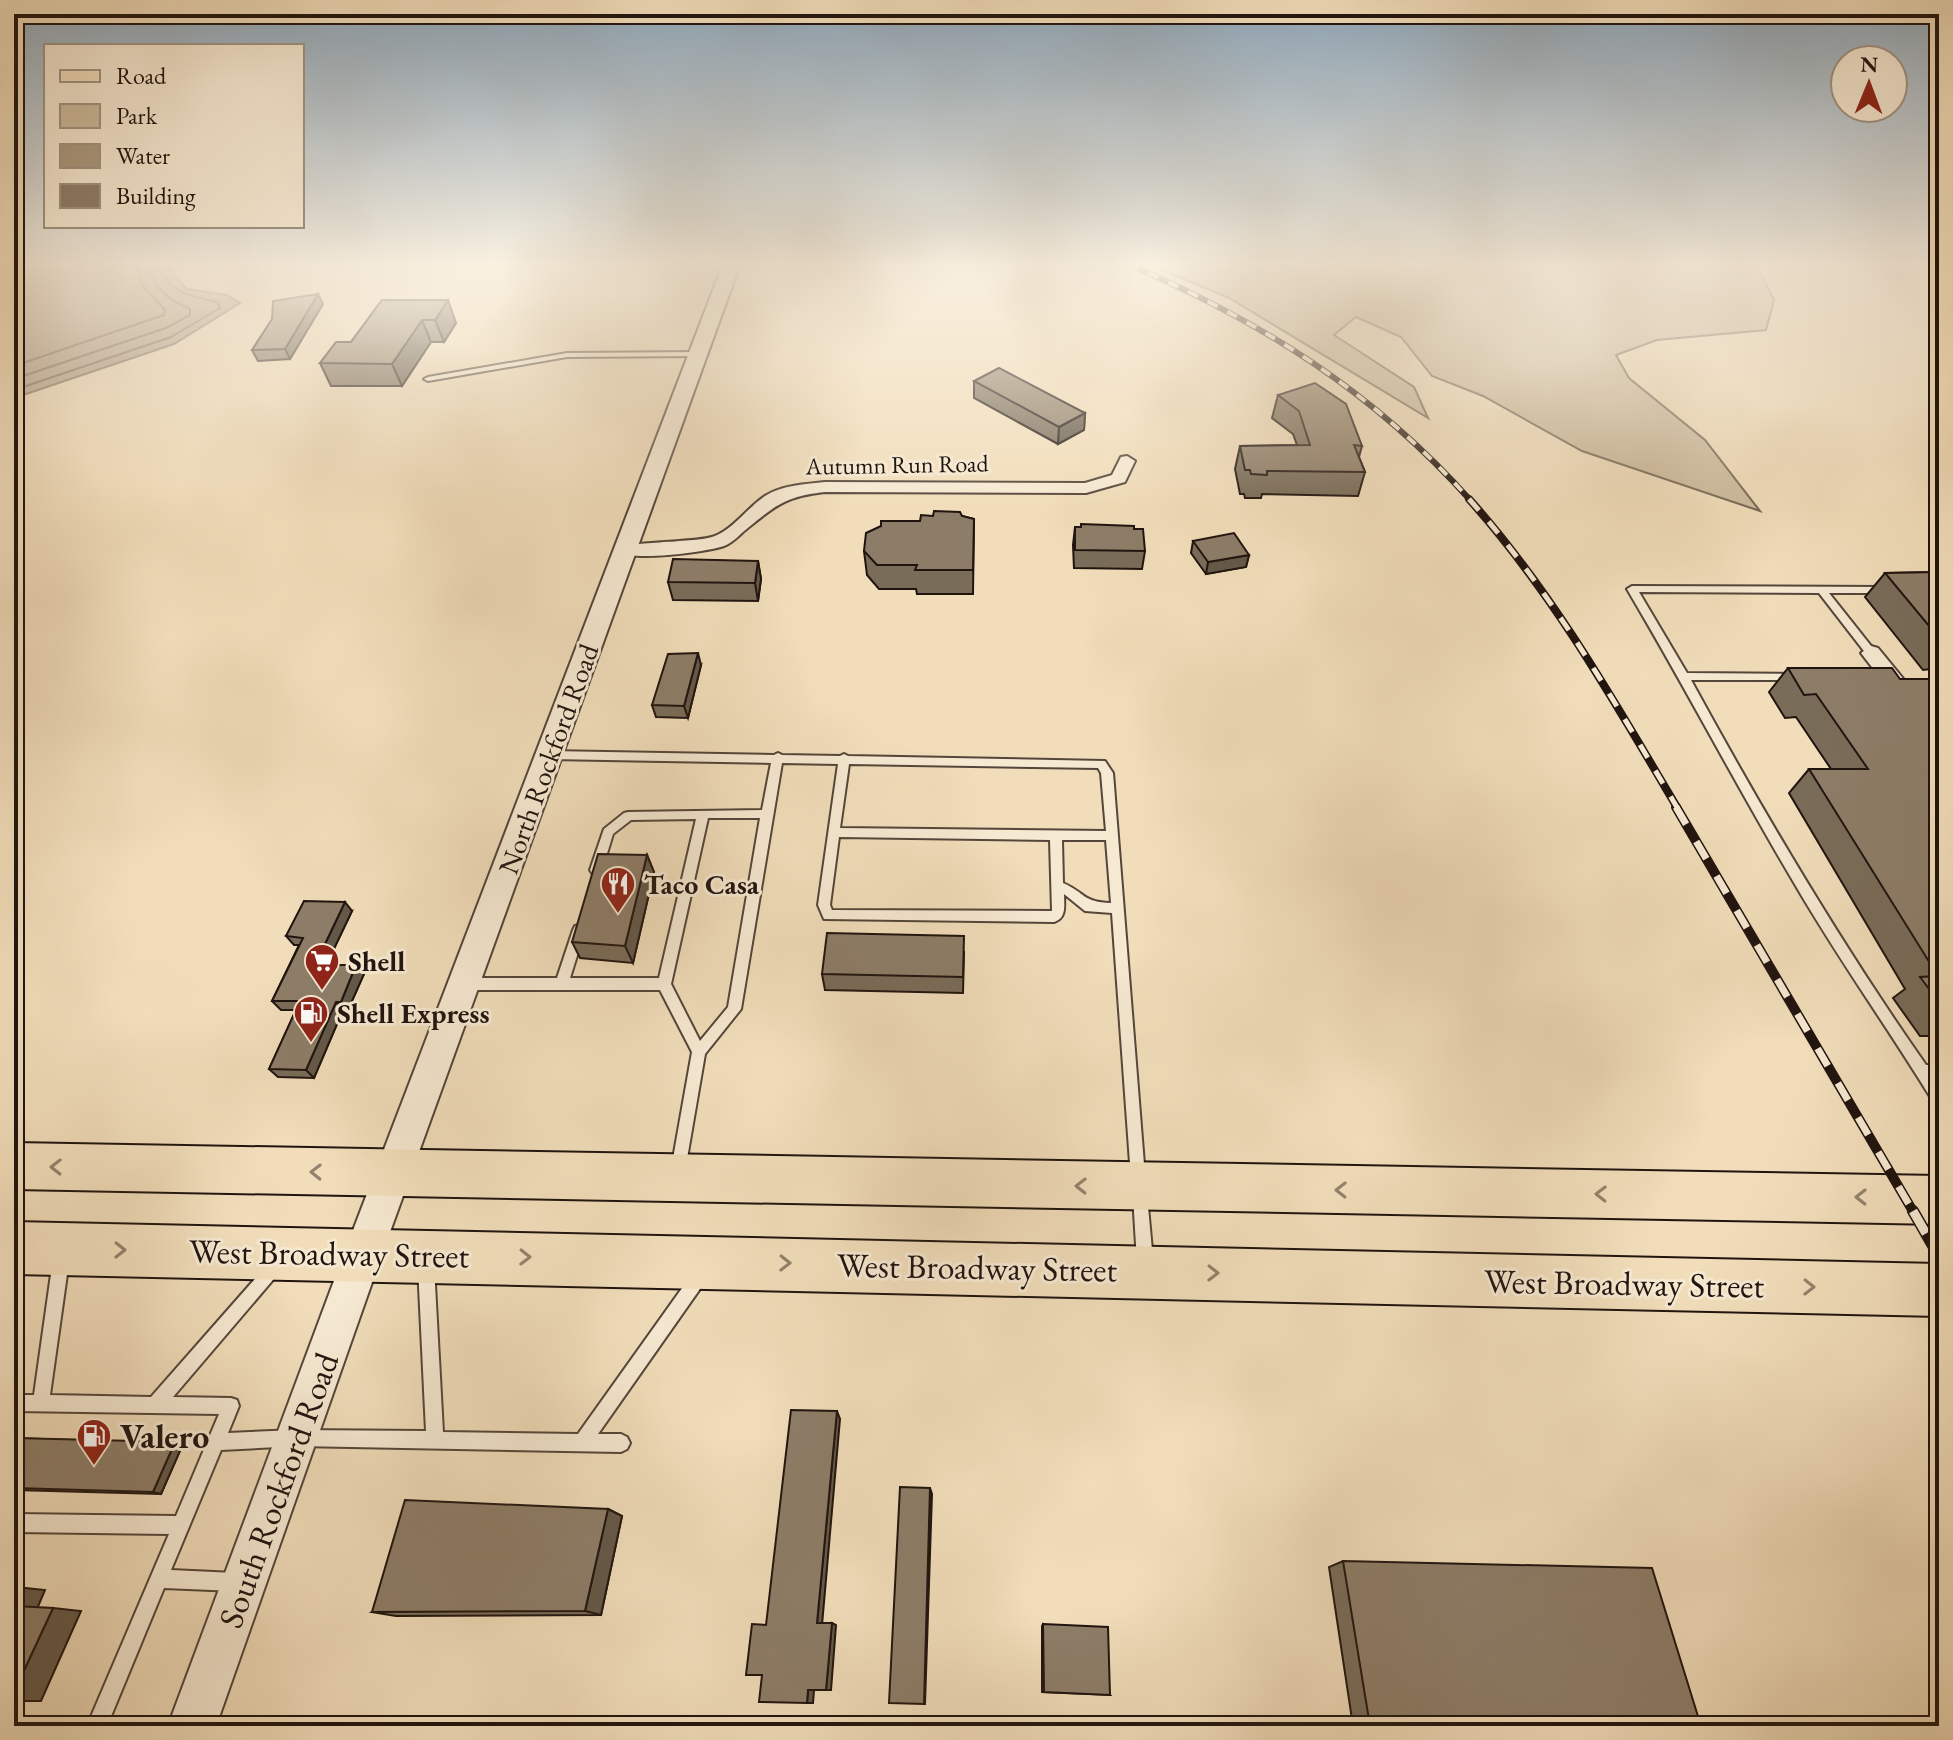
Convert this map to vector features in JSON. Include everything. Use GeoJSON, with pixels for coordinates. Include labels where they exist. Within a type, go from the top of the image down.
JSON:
{"type":"FeatureCollection","features":[{"type":"Feature","properties":{"kind":"main road"},"geometry":{"type":"LineString","coordinates":[[14,1166],[1939,1200]]}},
{"type":"Feature","properties":{"kind":"main road","name":"West Broadway Street"},"geometry":{"type":"LineString","coordinates":[[38,1248],[1939,1290]]}},
{"type":"Feature","properties":{"kind":"street","name":"North Rockford Road"},"geometry":{"type":"LineString","coordinates":[[363,1254],[701,345]]}},
{"type":"Feature","properties":{"kind":"street","name":"Autumn Run Road"},"geometry":{"type":"LineString","coordinates":[[625,550],[674,549],[721,541],[773,498],[798,490],[825,487],[1086,488],[1119,478],[1127,461]]}},
{"type":"Feature","properties":{"kind":"street"},"geometry":{"type":"LineString","coordinates":[[1871,653],[1884,678],[1899,688],[1939,689]]}},
{"type":"Feature","properties":{"kind":"street","name":"South Rockford Road"},"geometry":{"type":"LineString","coordinates":[[192,1726],[363,1254]]}},
{"type":"Feature","properties":{"kind":"lane"},"geometry":{"type":"LineString","coordinates":[[428,379],[567,355],[698,354]]}},
{"type":"Feature","properties":{"kind":"lane"},"geometry":{"type":"LineString","coordinates":[[1895,590],[1632,589],[1820,915],[1939,1098]]}},
{"type":"Feature","properties":{"kind":"lane"},"geometry":{"type":"LineString","coordinates":[[1822,590],[1871,653]]}},
{"type":"Feature","properties":{"kind":"lane"},"geometry":{"type":"LineString","coordinates":[[1684,676],[1801,677]]}},
{"type":"Feature","properties":{"kind":"lane"},"geometry":{"type":"LineString","coordinates":[[549,755],[1101,764],[1107,773],[1146,1271]]}},
{"type":"Feature","properties":{"kind":"lane"},"geometry":{"type":"LineString","coordinates":[[676,1178],[699,1052],[734,1009],[778,757]]}},
{"type":"Feature","properties":{"kind":"lane"},"geometry":{"type":"LineString","coordinates":[[844,758],[824,905],[828,915],[1054,917],[1058,912],[1056,835]]}},
{"type":"Feature","properties":{"kind":"lane"},"geometry":{"type":"LineString","coordinates":[[699,1052],[664,984],[703,814]]}},
{"type":"Feature","properties":{"kind":"lane"},"geometry":{"type":"LineString","coordinates":[[594,877],[608,832],[628,816],[767,814]]}},
{"type":"Feature","properties":{"kind":"lane"},"geometry":{"type":"LineString","coordinates":[[833,832],[1112,836]]}},
{"type":"Feature","properties":{"kind":"lane"},"geometry":{"type":"LineString","coordinates":[[1058,888],[1064,888],[1089,907],[1117,908]]}},
{"type":"Feature","properties":{"kind":"lane"},"geometry":{"type":"LineString","coordinates":[[562,984],[580,923]]}},
{"type":"Feature","properties":{"kind":"lane"},"geometry":{"type":"LineString","coordinates":[[465,984],[664,984]]}},
{"type":"Feature","properties":{"kind":"lane"},"geometry":{"type":"LineString","coordinates":[[1922,1071],[1939,1071]]}},
{"type":"Feature","properties":{"kind":"lane"},"geometry":{"type":"LineString","coordinates":[[38,1248],[41,1403]]}},
{"type":"Feature","properties":{"kind":"lane"},"geometry":{"type":"LineString","coordinates":[[155,1405],[288,1252]]}},
{"type":"Feature","properties":{"kind":"lane"},"geometry":{"type":"LineString","coordinates":[[426,1255],[435,1440]]}},
{"type":"Feature","properties":{"kind":"lane"},"geometry":{"type":"LineString","coordinates":[[582,1442],[711,1261]]}},
{"type":"Feature","properties":{"kind":"lane"},"geometry":{"type":"LineString","coordinates":[[14,1403],[231,1406],[97,1726]]}},
{"type":"Feature","properties":{"kind":"lane"},"geometry":{"type":"LineString","coordinates":[[216,1442],[297,1438],[621,1443]]}},
{"type":"Feature","properties":{"kind":"lane"},"geometry":{"type":"LineString","coordinates":[[14,1523],[181,1525]]}},
{"type":"Feature","properties":{"kind":"lane"},"geometry":{"type":"LineString","coordinates":[[158,1579],[244,1583]]}},
{"type":"Feature","properties":{"kind":"green space"},"geometry":{"type":"Polygon","coordinates":[[[1307,345],[1350,345],[1414,387],[1428,418],[1307,345]]]}},
{"type":"Feature","properties":{"kind":"green space"},"geometry":{"type":"Polygon","coordinates":[[[1408,345],[1643,345],[1616,355],[1629,378],[1705,440],[1760,511],[1582,451],[1483,396],[1432,376],[1408,345]]]}},
{"type":"Feature","properties":{"kind":"water"},"geometry":{"type":"Polygon","coordinates":[[[14,345],[170,345],[14,398],[14,345]]]}},
{"type":"Feature","properties":{"kind":"building"},"geometry":{"type":"Polygon","coordinates":[[[255,345],[287,345],[285,349],[252,350],[255,345]]]}},
{"type":"Feature","properties":{"kind":"building"},"geometry":{"type":"Polygon","coordinates":[[[334,345],[405,345],[392,364],[320,363],[334,345]]]}},
{"type":"Feature","properties":{"kind":"building"},"geometry":{"type":"Polygon","coordinates":[[[999,368],[1085,413],[1059,427],[974,381],[999,368]]]}},
{"type":"Feature","properties":{"kind":"building"},"geometry":{"type":"Polygon","coordinates":[[[1315,383],[1346,404],[1362,446],[1354,445],[1365,472],[1267,471],[1267,475],[1251,474],[1250,470],[1245,470],[1240,446],[1310,445],[1299,411],[1278,395],[1315,383]]]}},
{"type":"Feature","properties":{"kind":"building"},"geometry":{"type":"Polygon","coordinates":[[[934,511],[960,512],[962,516],[974,519],[973,570],[915,570],[917,565],[877,565],[864,551],[866,533],[881,526],[881,521],[920,521],[921,515],[933,516],[934,511]]]}},
{"type":"Feature","properties":{"kind":"building"},"geometry":{"type":"Polygon","coordinates":[[[1081,524],[1143,529],[1145,551],[1075,550],[1075,527],[1081,527],[1081,524]]]}},
{"type":"Feature","properties":{"kind":"building"},"geometry":{"type":"Polygon","coordinates":[[[1234,533],[1249,555],[1208,562],[1193,541],[1234,533]]]}},
{"type":"Feature","properties":{"kind":"building"},"geometry":{"type":"Polygon","coordinates":[[[673,559],[758,561],[755,583],[668,582],[673,559]]]}},
{"type":"Feature","properties":{"kind":"building"},"geometry":{"type":"Polygon","coordinates":[[[1939,572],[1939,638],[1885,573],[1939,572]]]}},
{"type":"Feature","properties":{"kind":"building"},"geometry":{"type":"Polygon","coordinates":[[[698,653],[684,706],[652,705],[668,654],[698,653]]]}},
{"type":"Feature","properties":{"kind":"building"},"geometry":{"type":"Polygon","coordinates":[[[1788,668],[1892,668],[1900,679],[1939,679],[1939,1002],[1920,977],[1938,976],[1809,769],[1868,769],[1816,694],[1804,695],[1788,668]]]}},
{"type":"Feature","properties":{"kind":"building","name":"Taco Casa"},"geometry":{"type":"Polygon","coordinates":[[[598,854],[647,855],[625,946],[572,942],[598,854]]]}},
{"type":"Feature","properties":{"kind":"building"},"geometry":{"type":"Polygon","coordinates":[[[304,901],[345,902],[315,965],[356,965],[306,1070],[269,1069],[300,1001],[272,1001],[303,938],[286,936],[304,901]]]}},
{"type":"Feature","properties":{"kind":"building"},"geometry":{"type":"Polygon","coordinates":[[[827,933],[964,936],[963,977],[822,974],[827,933]]]}},
{"type":"Feature","properties":{"kind":"building"},"geometry":{"type":"Polygon","coordinates":[[[791,1410],[837,1411],[817,1623],[832,1623],[826,1690],[808,1690],[807,1703],[759,1702],[762,1675],[746,1675],[752,1624],[766,1625],[791,1410]]]}},
{"type":"Feature","properties":{"kind":"building","name":"Valero"},"geometry":{"type":"Polygon","coordinates":[[[14,1438],[175,1442],[153,1492],[14,1488],[14,1438]]]}},
{"type":"Feature","properties":{"kind":"building"},"geometry":{"type":"Polygon","coordinates":[[[900,1487],[930,1488],[924,1704],[889,1703],[900,1487]]]}},
{"type":"Feature","properties":{"kind":"building"},"geometry":{"type":"Polygon","coordinates":[[[405,1500],[608,1509],[585,1611],[372,1612],[405,1500]]]}},
{"type":"Feature","properties":{"kind":"building"},"geometry":{"type":"Polygon","coordinates":[[[1343,1561],[1652,1568],[1701,1726],[1370,1726],[1343,1561]]]}},
{"type":"Feature","properties":{"kind":"building"},"geometry":{"type":"Polygon","coordinates":[[[14,1606],[53,1608],[14,1692],[14,1606]]]}},
{"type":"Feature","properties":{"kind":"building"},"geometry":{"type":"Polygon","coordinates":[[[1043,1624],[1108,1627],[1110,1695],[1044,1692],[1043,1624]]]}},
{"type":"Feature","properties":{"kind":"building"},"geometry":{"type":"Polygon","coordinates":[[[1007,1716],[1007,1726],[972,1726],[972,1717],[1007,1716]]]}},
{"type":"Feature","properties":{"kind":"railway"},"geometry":{"type":"LineString","coordinates":[[1286,345],[1355,393],[1395,426],[1471,501]]}},
{"type":"Feature","properties":{"kind":"railway"},"geometry":{"type":"LineString","coordinates":[[1469,499],[1555,610],[1678,809]]}},
{"type":"Feature","properties":{"kind":"railway"},"geometry":{"type":"LineString","coordinates":[[1676,807],[1914,1213]]}},
{"type":"Feature","properties":{"kind":"railway"},"geometry":{"type":"LineString","coordinates":[[1913,1211],[1939,1256]]}},
{"type":"Feature","properties":{"kind":"place","name":"Taco Casa"},"geometry":{"type":"Point","coordinates":[618,915]}},
{"type":"Feature","properties":{"kind":"place","name":"Shell"},"geometry":{"type":"Point","coordinates":[322,992]}},
{"type":"Feature","properties":{"kind":"place","name":"Shell Express"},"geometry":{"type":"Point","coordinates":[311,1044]}},
{"type":"Feature","properties":{"kind":"place","name":"Valero"},"geometry":{"type":"Point","coordinates":[94,1467]}}]}
